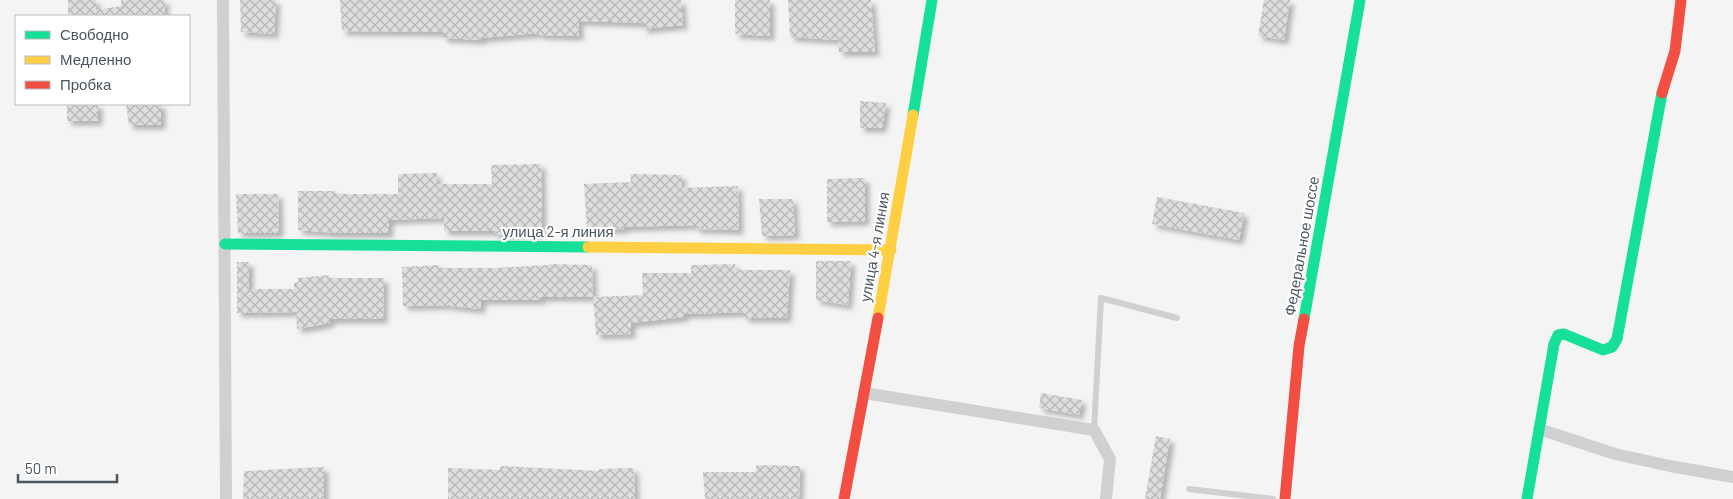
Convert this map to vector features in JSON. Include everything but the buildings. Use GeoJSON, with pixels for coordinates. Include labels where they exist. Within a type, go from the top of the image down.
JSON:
{"type":"FeatureCollection","features":[{"type":"Feature","properties":{"kind":"main road","name":"улица 4-я линия"},"geometry":{"type":"LineString","coordinates":[[844,499],[891,250],[932,0]]}},
{"type":"Feature","properties":{"kind":"main road","name":"Федеральное шоссе"},"geometry":{"type":"LineString","coordinates":[[1285,499],[1299,346],[1360,0]]}},
{"type":"Feature","properties":{"kind":"main road"},"geometry":{"type":"LineString","coordinates":[[1527,499],[1554,344],[1558,335],[1564,334],[1603,350],[1609,349],[1617,340],[1662,90],[1675,51],[1681,0]]}},
{"type":"Feature","properties":{"kind":"main road","name":"улица 2-я линия"},"geometry":{"type":"LineString","coordinates":[[225,244],[891,250]]}},
{"type":"Feature","properties":{"kind":"street"},"geometry":{"type":"LineString","coordinates":[[223,0],[226,499]]}},
{"type":"Feature","properties":{"kind":"street"},"geometry":{"type":"LineString","coordinates":[[864,393],[1094,430],[1110,459],[1106,499]]}},
{"type":"Feature","properties":{"kind":"street"},"geometry":{"type":"LineString","coordinates":[[1539,429],[1616,454],[1733,477]]}},
{"type":"Feature","properties":{"kind":"lane"},"geometry":{"type":"LineString","coordinates":[[1094,430],[1101,298],[1177,318]]}},
{"type":"Feature","properties":{"kind":"lane"},"geometry":{"type":"LineString","coordinates":[[1189,488],[1273,499]]}},
{"type":"Feature","properties":{"kind":"traffic: fast"},"geometry":{"type":"LineString","coordinates":[[913,115],[932,0]]}},
{"type":"Feature","properties":{"kind":"traffic: fast"},"geometry":{"type":"LineString","coordinates":[[1304,319],[1360,0]]}},
{"type":"Feature","properties":{"kind":"traffic: fast"},"geometry":{"type":"LineString","coordinates":[[1527,499],[1554,344],[1558,335],[1564,334],[1603,350],[1612,347],[1617,339],[1662,93]]}},
{"type":"Feature","properties":{"kind":"traffic: fast"},"geometry":{"type":"LineString","coordinates":[[225,244],[588,247]]}},
{"type":"Feature","properties":{"kind":"traffic: slow"},"geometry":{"type":"LineString","coordinates":[[878,318],[913,115]]}},
{"type":"Feature","properties":{"kind":"traffic: slow"},"geometry":{"type":"LineString","coordinates":[[588,247],[891,250]]}},
{"type":"Feature","properties":{"kind":"traffic: jam"},"geometry":{"type":"LineString","coordinates":[[1662,93],[1675,51],[1681,0]]}},
{"type":"Feature","properties":{"kind":"traffic: jam"},"geometry":{"type":"LineString","coordinates":[[844,499],[878,318]]}},
{"type":"Feature","properties":{"kind":"traffic: jam"},"geometry":{"type":"LineString","coordinates":[[1285,499],[1299,346],[1304,319]]}}]}
